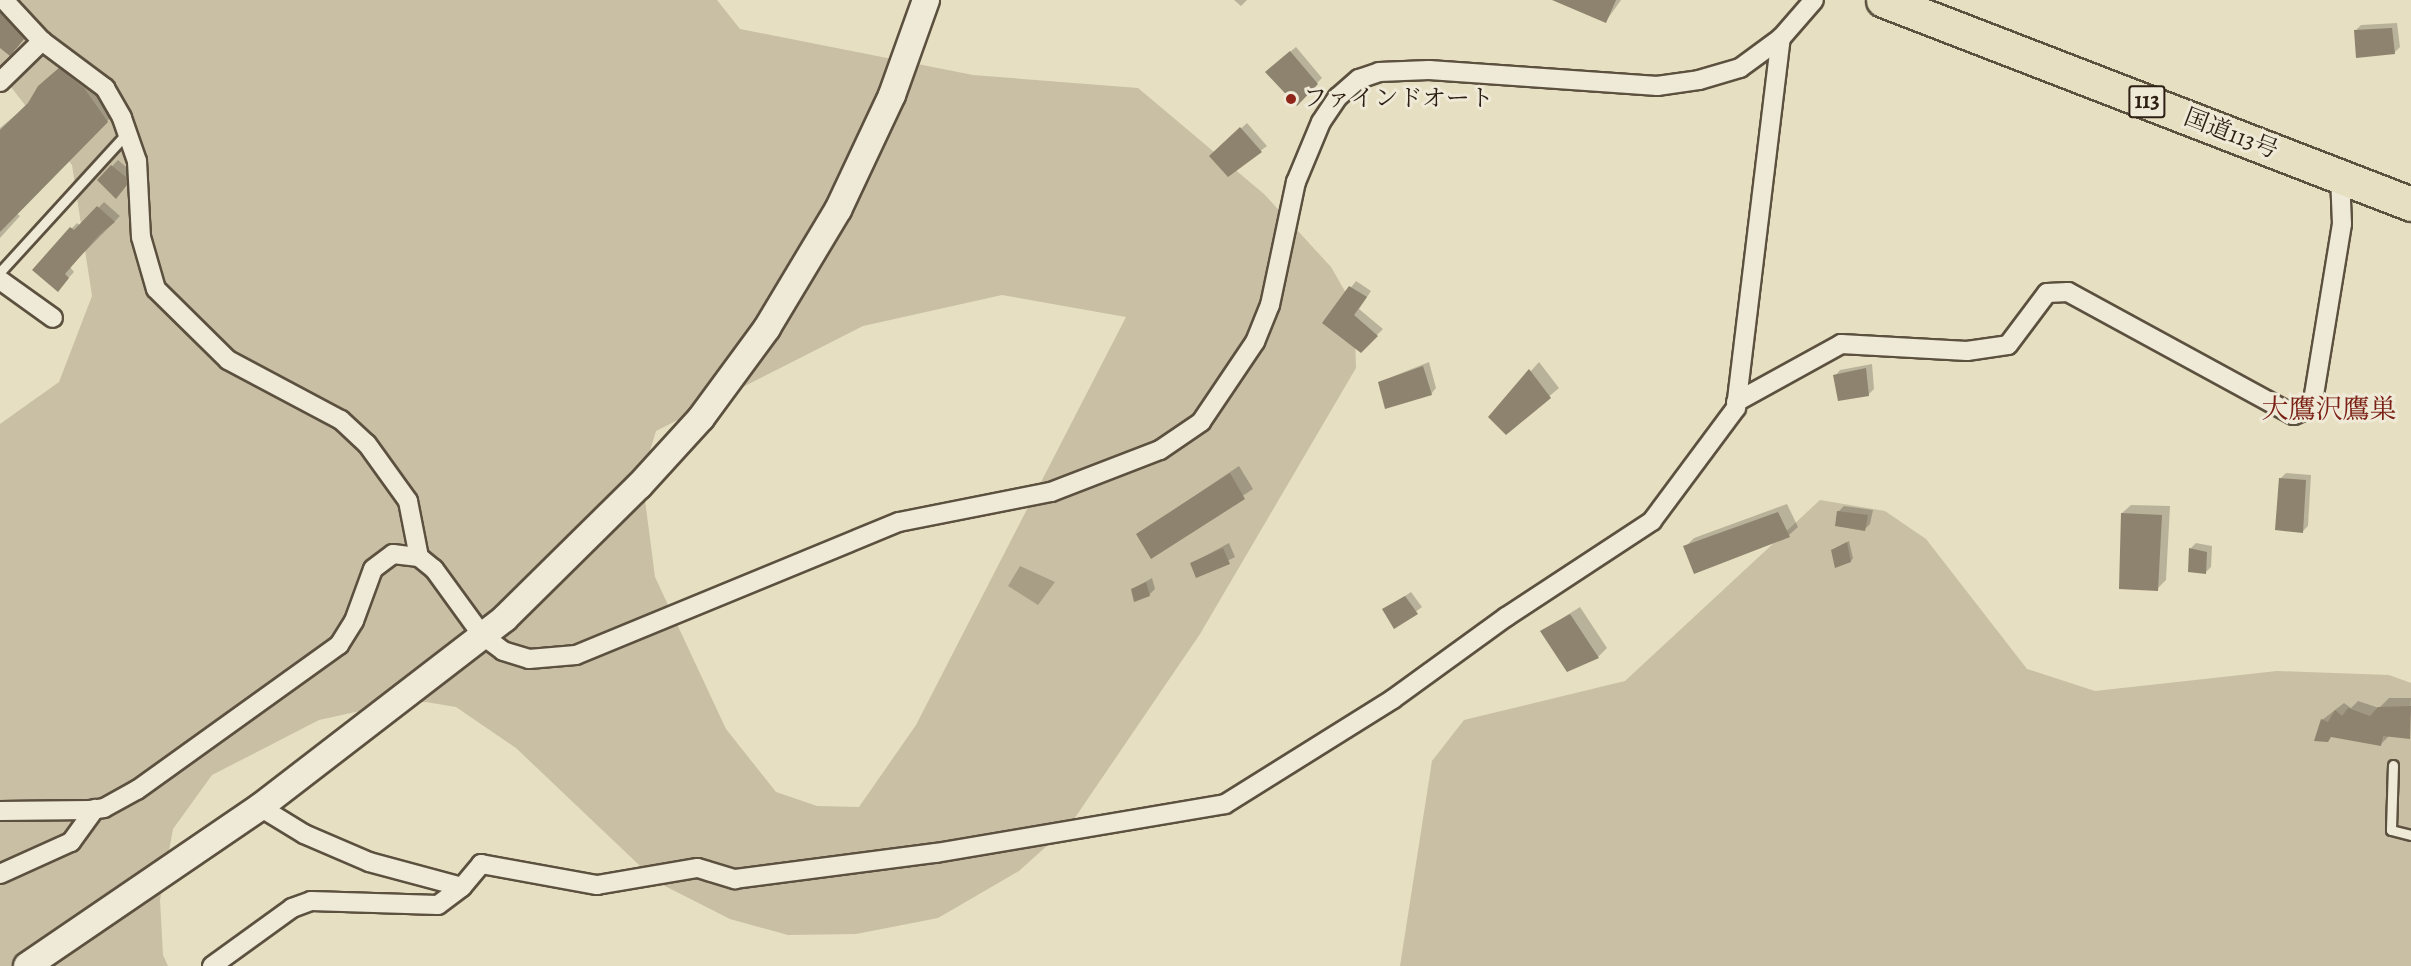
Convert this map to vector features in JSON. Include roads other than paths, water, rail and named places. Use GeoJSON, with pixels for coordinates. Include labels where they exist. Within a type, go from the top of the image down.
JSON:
{"type":"FeatureCollection","features":[{"type":"Feature","properties":{"kind":"highway","name":"国道113号"},"geometry":{"type":"LineString","coordinates":[[1883,0],[2411,204]]}},
{"type":"Feature","properties":{"kind":"street"},"geometry":{"type":"LineString","coordinates":[[4,0],[42,41],[105,88],[137,161],[141,237],[156,290],[228,360],[341,420],[367,444],[408,501],[419,557]]}},
{"type":"Feature","properties":{"kind":"street"},"geometry":{"type":"LineString","coordinates":[[27,966],[260,807],[505,618],[639,486],[700,418],[767,328],[838,210],[892,95],[926,0]]}},
{"type":"Feature","properties":{"kind":"street"},"geometry":{"type":"LineString","coordinates":[[0,811],[36,813],[95,809],[138,790],[339,645],[354,621],[366,582],[382,560],[401,553],[419,557],[443,580],[482,635],[503,651],[529,659],[576,655],[899,522],[1052,492],[1160,450],[1201,422],[1255,342],[1270,305],[1296,182],[1321,122],[1338,97],[1359,79],[1379,72],[1429,70],[1657,86],[1699,80],[1740,68],[1781,38],[1815,0]]}},
{"type":"Feature","properties":{"kind":"street"},"geometry":{"type":"LineString","coordinates":[[1736,402],[1781,38]]}},
{"type":"Feature","properties":{"kind":"street"},"geometry":{"type":"LineString","coordinates":[[0,82],[42,41]]}},
{"type":"Feature","properties":{"kind":"street"},"geometry":{"type":"LineString","coordinates":[[212,966],[292,908],[311,901],[438,905],[462,887],[480,864],[597,885],[698,868],[735,879],[936,853],[1225,804],[1393,699],[1506,617],[1652,520],[1736,402],[1841,344],[1967,351],[2008,345],[2047,293],[2068,292],[2294,415],[2312,406],[2342,224],[2340,177]]}},
{"type":"Feature","properties":{"kind":"street"},"geometry":{"type":"LineString","coordinates":[[0,280],[53,318]]}},
{"type":"Feature","properties":{"kind":"street"},"geometry":{"type":"LineString","coordinates":[[260,807],[304,834],[369,862],[462,887]]}},
{"type":"Feature","properties":{"kind":"street"},"geometry":{"type":"LineString","coordinates":[[0,874],[71,842],[95,809]]}},
{"type":"Feature","properties":{"kind":"lane"},"geometry":{"type":"LineString","coordinates":[[0,272],[127,134]]}},
{"type":"Feature","properties":{"kind":"lane"},"geometry":{"type":"LineString","coordinates":[[2393,765],[2391,831],[2411,835]]}},
{"type":"Feature","properties":{"kind":"place","name":"ファインドオート"},"geometry":{"type":"Point","coordinates":[1291,99]}},
{"type":"Feature","properties":{"kind":"district","name":"大鷹沢鷹巣"},"geometry":{"type":"Point","coordinates":[2329,410]}}]}
